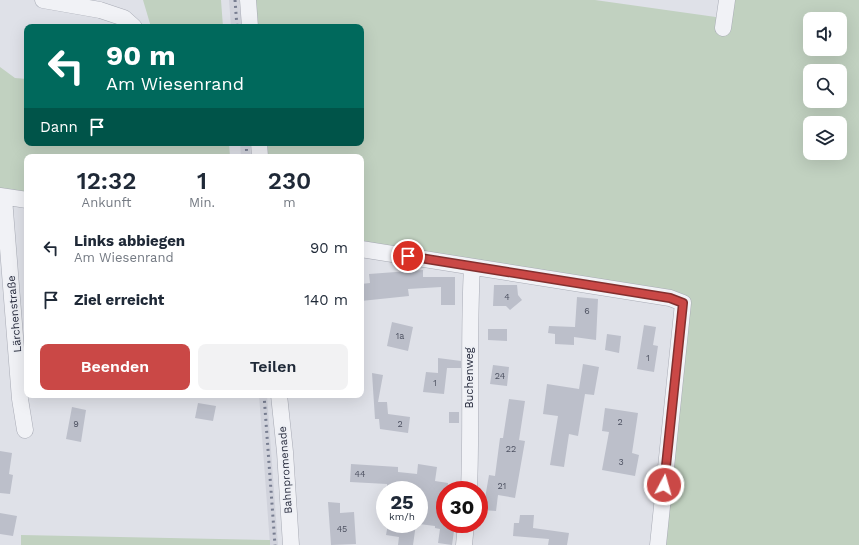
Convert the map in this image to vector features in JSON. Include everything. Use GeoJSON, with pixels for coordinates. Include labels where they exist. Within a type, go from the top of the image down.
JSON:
{"type":"FeatureCollection","features":[{"type":"Feature","properties":{"kind":"street"},"geometry":{"type":"LineString","coordinates":[[43,0],[100,10],[124,18],[131,24]]}},
{"type":"Feature","properties":{"kind":"street"},"geometry":{"type":"LineString","coordinates":[[248,0],[250,24]]}},
{"type":"Feature","properties":{"kind":"street"},"geometry":{"type":"LineString","coordinates":[[723,28],[727,0]]}},
{"type":"Feature","properties":{"kind":"street"},"geometry":{"type":"LineString","coordinates":[[2,197],[24,200]]}},
{"type":"Feature","properties":{"kind":"street","name":"Lärchenstraße"},"geometry":{"type":"LineString","coordinates":[[2,197],[20,399],[25,430]]}},
{"type":"Feature","properties":{"kind":"street"},"geometry":{"type":"LineString","coordinates":[[364,249],[670,298],[683,303],[658,545]]}},
{"type":"Feature","properties":{"kind":"street","name":"Buchenweg"},"geometry":{"type":"LineString","coordinates":[[469,481],[469,317],[472,267]]}},
{"type":"Feature","properties":{"kind":"street","name":"Bahnpromenade"},"geometry":{"type":"LineString","coordinates":[[279,398],[285,452],[291,545]]}},
{"type":"Feature","properties":{"kind":"street"},"geometry":{"type":"LineString","coordinates":[[464,545],[465,533]]}},
{"type":"Feature","properties":{"kind":"shaded area"},"geometry":{"type":"Polygon","coordinates":[[[229,0],[239,0],[242,24],[231,24],[229,0]]]}},
{"type":"Feature","properties":{"kind":"shaded area"},"geometry":{"type":"Polygon","coordinates":[[[240,146],[250,146],[251,154],[241,154],[240,146]]]}},
{"type":"Feature","properties":{"kind":"shaded area"},"geometry":{"type":"Polygon","coordinates":[[[259,398],[267,398],[278,545],[270,545],[259,398]]]}},
{"type":"Feature","properties":{"kind":"green space"},"geometry":{"type":"Polygon","coordinates":[[[143,0],[221,0],[223,24],[150,24],[143,0]]]}},
{"type":"Feature","properties":{"kind":"green space"},"geometry":{"type":"Polygon","coordinates":[[[253,0],[595,0],[730,19],[735,0],[859,0],[859,545],[658,545],[683,303],[364,245],[364,154],[266,154],[265,146],[364,146],[364,24],[256,24],[253,0]]]}},
{"type":"Feature","properties":{"kind":"green space"},"geometry":{"type":"Polygon","coordinates":[[[0,67],[15,78],[24,79],[24,146],[229,146],[230,154],[24,154],[24,193],[0,189],[0,67]]]}},
{"type":"Feature","properties":{"kind":"green space"},"geometry":{"type":"Polygon","coordinates":[[[21,535],[270,540],[270,545],[21,545],[21,535]]]}},
{"type":"Feature","properties":{"kind":"building"},"geometry":{"type":"Polygon","coordinates":[[[423,270],[423,277],[455,277],[455,305],[441,305],[441,287],[408,289],[409,296],[364,301],[364,284],[370,283],[369,274],[423,270]]]}},
{"type":"Feature","properties":{"kind":"building"},"geometry":{"type":"Polygon","coordinates":[[[494,285],[517,285],[518,295],[522,300],[510,310],[506,306],[493,306],[494,285]]]}},
{"type":"Feature","properties":{"kind":"building"},"geometry":{"type":"Polygon","coordinates":[[[577,297],[598,299],[596,340],[574,337],[574,345],[555,344],[555,334],[548,333],[549,326],[575,327],[577,297]]]}},
{"type":"Feature","properties":{"kind":"building"},"geometry":{"type":"Polygon","coordinates":[[[392,322],[413,327],[408,351],[387,346],[392,322]]]}},
{"type":"Feature","properties":{"kind":"building"},"geometry":{"type":"Polygon","coordinates":[[[644,325],[656,327],[653,345],[658,346],[654,372],[637,369],[644,325]]]}},
{"type":"Feature","properties":{"kind":"building"},"geometry":{"type":"Polygon","coordinates":[[[488,329],[507,329],[507,341],[488,340],[488,329]]]}},
{"type":"Feature","properties":{"kind":"building"},"geometry":{"type":"Polygon","coordinates":[[[607,334],[621,336],[619,353],[605,350],[607,334]]]}},
{"type":"Feature","properties":{"kind":"building"},"geometry":{"type":"Polygon","coordinates":[[[438,358],[461,361],[461,368],[447,368],[444,394],[423,392],[426,372],[438,373],[438,358]]]}},
{"type":"Feature","properties":{"kind":"building"},"geometry":{"type":"Polygon","coordinates":[[[583,364],[599,367],[594,395],[585,394],[578,436],[569,434],[564,467],[550,465],[558,416],[543,414],[547,384],[579,389],[583,364]]]}},
{"type":"Feature","properties":{"kind":"building"},"geometry":{"type":"Polygon","coordinates":[[[493,365],[509,367],[507,386],[490,384],[493,365]]]}},
{"type":"Feature","properties":{"kind":"building"},"geometry":{"type":"Polygon","coordinates":[[[372,373],[383,375],[378,402],[387,402],[388,414],[410,417],[408,433],[380,429],[379,419],[375,419],[372,373]]]}},
{"type":"Feature","properties":{"kind":"building"},"geometry":{"type":"Polygon","coordinates":[[[509,399],[525,401],[519,440],[525,441],[515,498],[498,495],[496,511],[488,510],[489,475],[495,476],[500,438],[503,438],[509,399]]]}},
{"type":"Feature","properties":{"kind":"building"},"geometry":{"type":"Polygon","coordinates":[[[198,403],[216,406],[213,421],[195,418],[198,403]]]}},
{"type":"Feature","properties":{"kind":"building"},"geometry":{"type":"Polygon","coordinates":[[[72,407],[86,410],[81,442],[66,439],[72,407]]]}},
{"type":"Feature","properties":{"kind":"building"},"geometry":{"type":"Polygon","coordinates":[[[605,408],[638,413],[632,453],[639,455],[635,476],[602,470],[609,432],[602,431],[605,408]]]}},
{"type":"Feature","properties":{"kind":"building"},"geometry":{"type":"Polygon","coordinates":[[[449,412],[459,412],[459,423],[449,423],[449,412]]]}},
{"type":"Feature","properties":{"kind":"building"},"geometry":{"type":"Polygon","coordinates":[[[0,451],[12,453],[9,474],[13,475],[10,494],[0,493],[0,451]]]}},
{"type":"Feature","properties":{"kind":"building"},"geometry":{"type":"Polygon","coordinates":[[[351,464],[398,467],[398,472],[417,474],[418,464],[437,467],[435,481],[436,528],[435,526],[428,525],[428,481],[376,481],[376,483],[350,482],[351,464]]]}},
{"type":"Feature","properties":{"kind":"building"},"geometry":{"type":"Polygon","coordinates":[[[328,502],[340,503],[340,513],[354,512],[356,544],[331,545],[328,502]]]}},
{"type":"Feature","properties":{"kind":"building"},"geometry":{"type":"Polygon","coordinates":[[[0,513],[17,516],[13,536],[0,534],[0,513]]]}},
{"type":"Feature","properties":{"kind":"building"},"geometry":{"type":"Polygon","coordinates":[[[520,515],[534,515],[533,528],[569,533],[567,545],[548,545],[549,539],[513,536],[514,523],[519,523],[520,515]]]}},
{"type":"Feature","properties":{"kind":"building"},"geometry":{"type":"Polygon","coordinates":[[[386,533],[415,533],[413,545],[398,545],[399,537],[386,535],[386,533]]]}},
{"type":"Feature","properties":{"kind":"building"},"geometry":{"type":"Polygon","coordinates":[[[439,533],[454,533],[452,545],[438,543],[439,533]]]}},
{"type":"Feature","properties":{"kind":"railway"},"geometry":{"type":"LineString","coordinates":[[235,0],[237,24]]}},
{"type":"Feature","properties":{"kind":"railway"},"geometry":{"type":"LineString","coordinates":[[246,146],[247,154]]}},
{"type":"Feature","properties":{"kind":"railway"},"geometry":{"type":"LineString","coordinates":[[264,398],[275,545]]}},
{"type":"Feature","properties":{"kind":"route"},"geometry":{"type":"LineString","coordinates":[[408,256],[670,298],[683,303],[664,485]]}}]}
